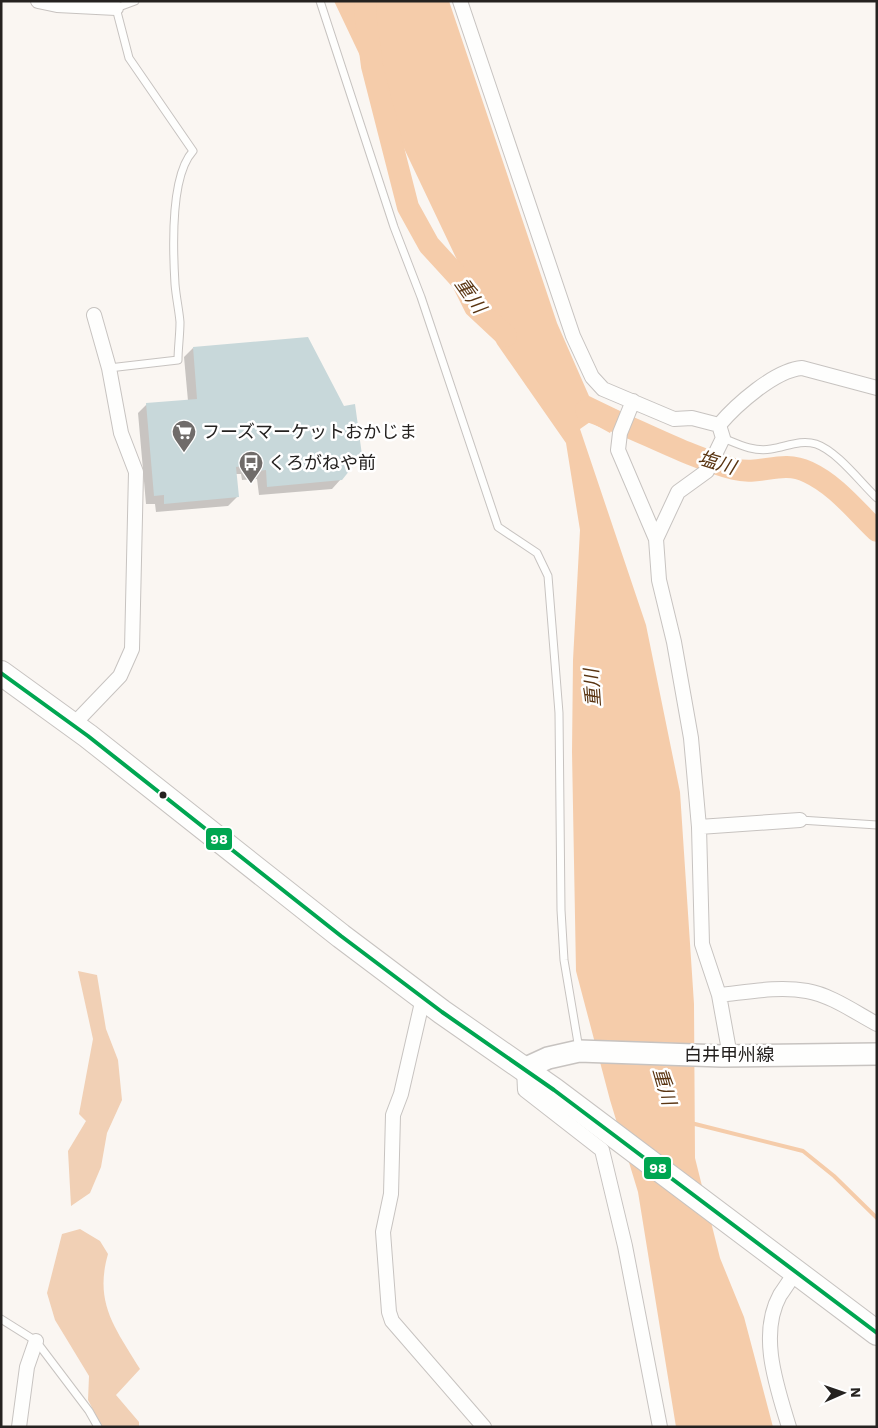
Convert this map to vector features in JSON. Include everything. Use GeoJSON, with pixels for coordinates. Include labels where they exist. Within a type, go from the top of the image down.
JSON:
{"type":"FeatureCollection","features":[{"type":"Feature","properties":{"kind":"highway"},"geometry":{"type":"LineString","coordinates":[[1,673],[73,725],[341,936],[423,998],[554,1090],[877,1333]]}},
{"type":"Feature","properties":{"kind":"main road","name":"白井甲州線"},"geometry":{"type":"LineString","coordinates":[[524,1070],[548,1058],[579,1052],[726,1056],[877,1054]]}},
{"type":"Feature","properties":{"kind":"street"},"geometry":{"type":"LineString","coordinates":[[38,1],[57,5],[116,8]]}},
{"type":"Feature","properties":{"kind":"street"},"geometry":{"type":"LineString","coordinates":[[460,1],[573,336],[592,376],[603,389],[674,419],[692,418],[721,431]]}},
{"type":"Feature","properties":{"kind":"street"},"geometry":{"type":"LineString","coordinates":[[73,725],[120,676],[132,649],[136,472],[121,433],[109,368],[94,315]]}},
{"type":"Feature","properties":{"kind":"street"},"geometry":{"type":"LineString","coordinates":[[656,539],[678,492],[706,471],[731,410],[778,376],[792,369],[802,368],[877,388]]}},
{"type":"Feature","properties":{"kind":"street"},"geometry":{"type":"LineString","coordinates":[[633,401],[620,434],[618,450],[656,539],[659,580],[674,642],[691,738],[700,826],[702,944],[719,995],[726,1056]]}},
{"type":"Feature","properties":{"kind":"street"},"geometry":{"type":"LineString","coordinates":[[700,826],[800,820]]}},
{"type":"Feature","properties":{"kind":"street"},"geometry":{"type":"LineString","coordinates":[[719,995],[778,989],[808,991],[823,996],[877,1024]]}},
{"type":"Feature","properties":{"kind":"street"},"geometry":{"type":"LineString","coordinates":[[423,998],[401,1094],[393,1115],[391,1194],[383,1232],[389,1312],[392,1321],[484,1427]]}},
{"type":"Feature","properties":{"kind":"street"},"geometry":{"type":"LineString","coordinates":[[524,1070],[525,1090],[602,1150],[625,1246],[660,1427]]}},
{"type":"Feature","properties":{"kind":"street"},"geometry":{"type":"LineString","coordinates":[[789,1427],[774,1374],[770,1330],[780,1296],[791,1269]]}},
{"type":"Feature","properties":{"kind":"street"},"geometry":{"type":"LineString","coordinates":[[19,1427],[27,1367],[36,1341]]}},
{"type":"Feature","properties":{"kind":"lane"},"geometry":{"type":"LineString","coordinates":[[109,368],[178,360],[180,322],[175,286],[173,234],[178,192],[186,158],[193,151],[128,58],[116,8],[134,1]]}},
{"type":"Feature","properties":{"kind":"lane"},"geometry":{"type":"LineString","coordinates":[[320,1],[394,227],[421,297],[498,527],[538,553],[548,576],[559,713],[561,910],[564,960],[579,1052]]}},
{"type":"Feature","properties":{"kind":"lane"},"geometry":{"type":"LineString","coordinates":[[721,431],[758,450],[770,450],[795,443],[816,444],[833,454],[877,498]]}},
{"type":"Feature","properties":{"kind":"lane"},"geometry":{"type":"LineString","coordinates":[[800,820],[877,826]]}},
{"type":"Feature","properties":{"kind":"lane"},"geometry":{"type":"LineString","coordinates":[[1,1319],[36,1341],[89,1410],[98,1427]]}},
{"type":"Feature","properties":{"kind":"shaded area"},"geometry":{"type":"Polygon","coordinates":[[[78,971],[97,975],[106,1029],[118,1060],[122,1100],[107,1133],[101,1167],[90,1193],[71,1206],[68,1151],[86,1121],[79,1114],[93,1039],[78,971]]]}},
{"type":"Feature","properties":{"kind":"shaded area"},"geometry":{"type":"Polygon","coordinates":[[[80,1229],[100,1241],[108,1254],[104,1271],[105,1301],[115,1328],[140,1369],[116,1395],[139,1422],[139,1427],[102,1427],[88,1400],[89,1376],[55,1320],[47,1293],[62,1234],[80,1229]]]}},
{"type":"Feature","properties":{"kind":"water"},"geometry":{"type":"Polygon","coordinates":[[[334,1],[449,1],[557,323],[589,396],[620,411],[610,433],[590,422],[580,429],[646,625],[680,792],[694,1004],[695,1158],[720,1258],[744,1317],[773,1427],[676,1427],[638,1192],[610,1100],[576,971],[572,752],[573,660],[580,530],[566,443],[497,344],[334,1]]]}},
{"type":"Feature","properties":{"kind":"building"},"geometry":{"type":"Polygon","coordinates":[[[308,337],[344,406],[355,404],[362,455],[342,480],[267,487],[266,470],[250,472],[250,465],[236,467],[239,497],[164,504],[164,495],[154,496],[146,403],[197,399],[193,347],[308,337]]]}},
{"type":"Feature","properties":{"kind":"waterway","name":"重川"},"geometry":{"type":"LineString","coordinates":[[366,1],[365,12],[372,66],[408,207],[429,245],[462,281],[475,307],[506,336]]}},
{"type":"Feature","properties":{"kind":"waterway","name":"塩川"},"geometry":{"type":"LineString","coordinates":[[586,410],[623,424],[678,449],[734,469],[753,471],[789,467],[808,472],[836,491],[877,531]]}},
{"type":"Feature","properties":{"kind":"waterway"},"geometry":{"type":"LineString","coordinates":[[691,1123],[803,1151],[834,1176],[877,1218]]}},
{"type":"Feature","properties":{"kind":"transit line","name":"98"},"geometry":{"type":"LineString","coordinates":[[1,673],[88,736],[341,936],[442,1012],[554,1090],[877,1333]]}},
{"type":"Feature","properties":{"kind":"place","name":"フーズマーケットおかじま"},"geometry":{"type":"Point","coordinates":[184,453]}},
{"type":"Feature","properties":{"kind":"place","name":"くろがねや前"},"geometry":{"type":"Point","coordinates":[251,484]}}]}
